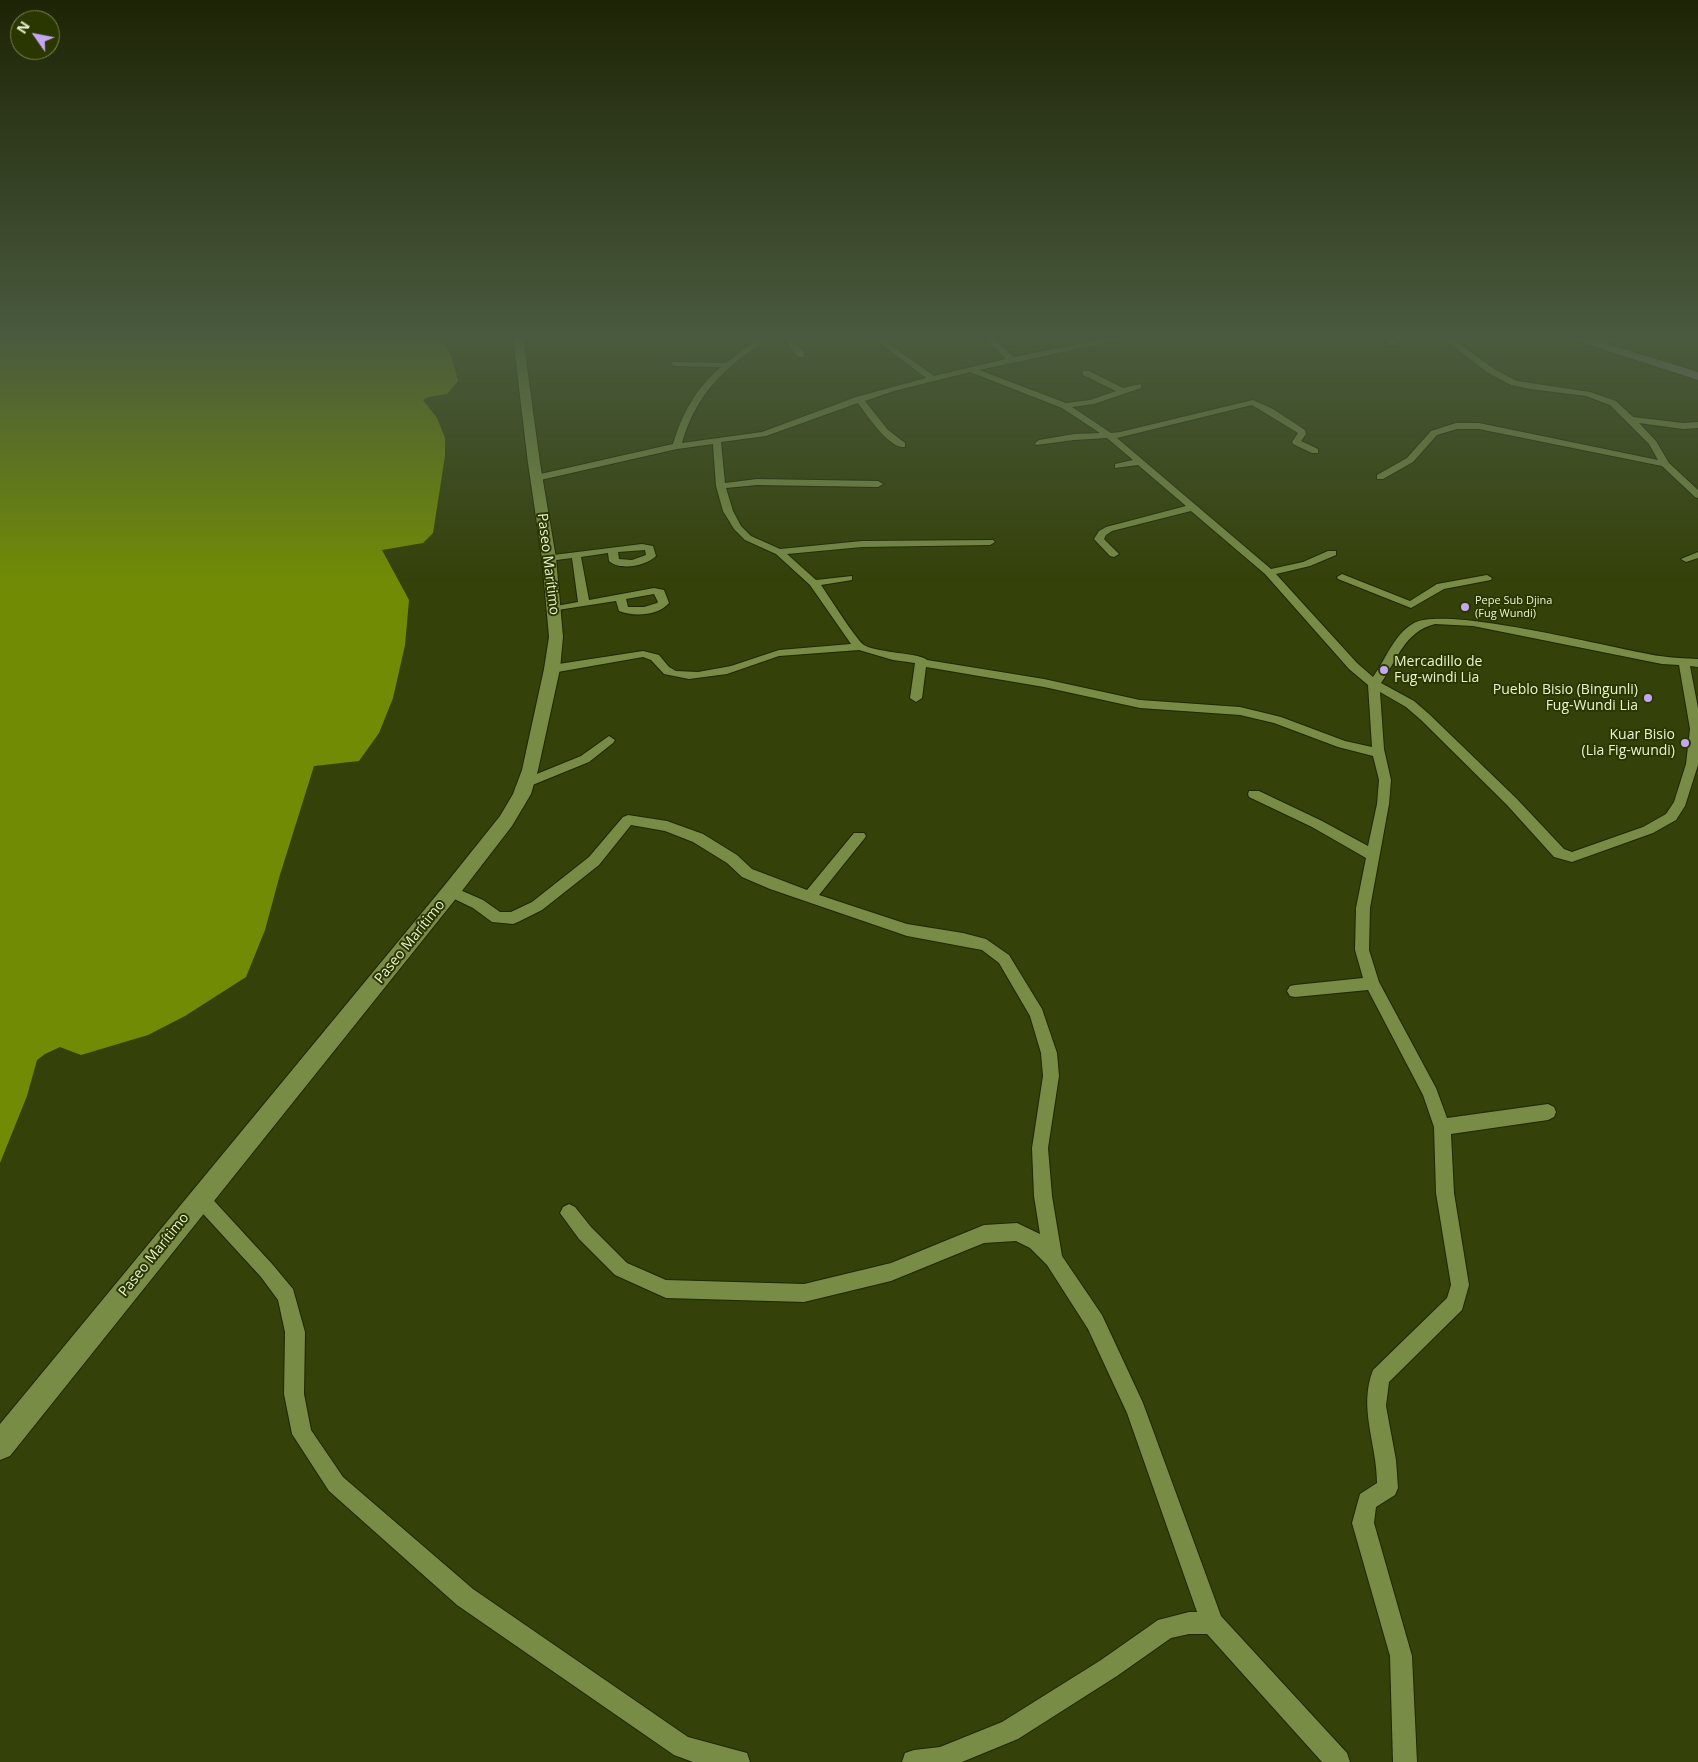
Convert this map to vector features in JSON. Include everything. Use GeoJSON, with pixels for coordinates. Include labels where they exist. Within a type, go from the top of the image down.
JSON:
{"type":"FeatureCollection","features":[{"type":"Feature","properties":{"kind":"main road","name":"Paseo Marítimo"},"geometry":{"type":"LineString","coordinates":[[0,1446],[451,892],[506,821],[522,794],[552,669],[556,637],[549,558],[529,419]]}},
{"type":"Feature","properties":{"kind":"street"},"geometry":{"type":"LineString","coordinates":[[677,446],[684,419]]}},
{"type":"Feature","properties":{"kind":"street"},"geometry":{"type":"LineString","coordinates":[[536,478],[677,446],[740,438],[777,430],[806,419]]}},
{"type":"Feature","properties":{"kind":"street"},"geometry":{"type":"LineString","coordinates":[[875,419],[885,432],[902,445]]}},
{"type":"Feature","properties":{"kind":"street"},"geometry":{"type":"LineString","coordinates":[[1085,419],[1110,436],[1269,572],[1353,666],[1374,684],[1410,704],[1420,712],[1512,802],[1559,852],[1572,857],[1648,830],[1671,817],[1680,803],[1692,764],[1696,729],[1684,664]]}},
{"type":"Feature","properties":{"kind":"street"},"geometry":{"type":"LineString","coordinates":[[1039,443],[1074,437],[1110,436],[1186,419]]}},
{"type":"Feature","properties":{"kind":"street"},"geometry":{"type":"LineString","coordinates":[[1283,419],[1302,432],[1296,442],[1315,451]]}},
{"type":"Feature","properties":{"kind":"street"},"geometry":{"type":"LineString","coordinates":[[1631,419],[1654,443],[1665,464],[1694,488],[1698,495]]}},
{"type":"Feature","properties":{"kind":"street"},"geometry":{"type":"LineString","coordinates":[[1633,419],[1683,426],[1698,424]]}},
{"type":"Feature","properties":{"kind":"street"},"geometry":{"type":"LineString","coordinates":[[1380,477],[1410,460],[1434,433],[1456,426],[1478,426],[1665,464]]}},
{"type":"Feature","properties":{"kind":"street"},"geometry":{"type":"LineString","coordinates":[[717,441],[720,486],[728,511],[737,527],[748,538],[779,552],[814,583],[859,647]]}},
{"type":"Feature","properties":{"kind":"street"},"geometry":{"type":"LineString","coordinates":[[1118,466],[1139,462]]}},
{"type":"Feature","properties":{"kind":"street"},"geometry":{"type":"LineString","coordinates":[[720,486],[757,482],[878,484]]}},
{"type":"Feature","properties":{"kind":"street"},"geometry":{"type":"LineString","coordinates":[[1114,554],[1099,539],[1102,533],[1109,529],[1194,507]]}},
{"type":"Feature","properties":{"kind":"street"},"geometry":{"type":"LineString","coordinates":[[779,552],[862,544],[990,542]]}},
{"type":"Feature","properties":{"kind":"street"},"geometry":{"type":"LineString","coordinates":[[549,558],[613,551]]}},
{"type":"Feature","properties":{"kind":"street"},"geometry":{"type":"LineString","coordinates":[[1269,572],[1306,564],[1332,552]]}},
{"type":"Feature","properties":{"kind":"street"},"geometry":{"type":"LineString","coordinates":[[576,555],[584,604]]}},
{"type":"Feature","properties":{"kind":"street"},"geometry":{"type":"LineString","coordinates":[[1686,558],[1698,555]]}},
{"type":"Feature","properties":{"kind":"street"},"geometry":{"type":"LineString","coordinates":[[1342,577],[1411,605]]}},
{"type":"Feature","properties":{"kind":"street"},"geometry":{"type":"LineString","coordinates":[[814,583],[848,578]]}},
{"type":"Feature","properties":{"kind":"street"},"geometry":{"type":"LineString","coordinates":[[1418,625],[1409,611],[1411,605],[1441,586],[1487,578]]}},
{"type":"Feature","properties":{"kind":"street"},"geometry":{"type":"LineString","coordinates":[[555,609],[620,597]]}},
{"type":"Feature","properties":{"kind":"street"},"geometry":{"type":"LineString","coordinates":[[1405,1762],[1401,1656],[1363,1523],[1367,1501],[1388,1488],[1389,1473],[1377,1421],[1375,1393],[1380,1377],[1455,1303],[1460,1285],[1445,1193],[1442,1127],[1430,1093],[1372,983],[1362,950],[1364,908],[1383,804],[1384,780],[1379,754],[1374,684],[1389,663],[1402,638],[1418,625],[1435,621],[1473,624],[1684,664],[1698,663]]}},
{"type":"Feature","properties":{"kind":"street"},"geometry":{"type":"LineString","coordinates":[[552,669],[643,654],[654,655],[659,659],[663,668],[672,674],[685,676],[734,668],[779,653],[859,647],[893,657],[921,660],[922,663],[1044,683],[1140,704],[1240,711],[1277,720],[1342,744],[1379,754]]}},
{"type":"Feature","properties":{"kind":"street"},"geometry":{"type":"LineString","coordinates":[[916,698],[922,663]]}},
{"type":"Feature","properties":{"kind":"street"},"geometry":{"type":"LineString","coordinates":[[526,783],[586,759],[609,740]]}},
{"type":"Feature","properties":{"kind":"street"},"geometry":{"type":"LineString","coordinates":[[1254,794],[1316,824],[1374,856]]}},
{"type":"Feature","properties":{"kind":"street"},"geometry":{"type":"LineString","coordinates":[[451,892],[478,904],[497,918],[513,918],[537,906],[572,879],[594,860],[628,820],[667,826],[698,838],[732,859],[747,873],[810,896],[907,930],[980,943],[991,948],[1004,959],[1037,1014],[1049,1053],[1051,1076],[1040,1148],[1043,1196],[1053,1259]]}},
{"type":"Feature","properties":{"kind":"street"},"geometry":{"type":"LineString","coordinates":[[810,896],[859,836]]}},
{"type":"Feature","properties":{"kind":"street"},"geometry":{"type":"LineString","coordinates":[[1295,991],[1372,983]]}},
{"type":"Feature","properties":{"kind":"street"},"geometry":{"type":"LineString","coordinates":[[1442,1127],[1548,1112]]}},
{"type":"Feature","properties":{"kind":"street"},"geometry":{"type":"LineString","coordinates":[[200,1198],[267,1271],[286,1296],[295,1332],[294,1394],[302,1434],[336,1484],[465,1597],[682,1747],[738,1762]]}},
{"type":"Feature","properties":{"kind":"street"},"geometry":{"type":"LineString","coordinates":[[569,1213],[585,1234],[621,1269],[666,1289],[804,1293],[891,1272],[984,1234],[1017,1232],[1036,1242],[1053,1259],[1095,1322],[1136,1410],[1212,1623],[1338,1762]]}},
{"type":"Feature","properties":{"kind":"street"},"geometry":{"type":"LineString","coordinates":[[914,1762],[940,1759],[1010,1731],[1166,1628],[1189,1623],[1212,1623]]}},
{"type":"Feature","properties":{"kind":"shaded area"},"geometry":{"type":"Polygon","coordinates":[[[0,419],[437,419],[445,438],[445,456],[433,533],[423,543],[382,550],[409,600],[405,645],[393,698],[379,733],[359,761],[314,766],[265,930],[246,977],[185,1016],[148,1035],[81,1055],[60,1047],[37,1060],[27,1096],[0,1163],[0,419]]]}},
{"type":"Feature","properties":{"kind":"place","name":"Pepe Sub Djina (Fug Wundi)"},"geometry":{"type":"Point","coordinates":[1465,607]}},
{"type":"Feature","properties":{"kind":"place","name":"Mercadillo de Fug-windi Lia"},"geometry":{"type":"Point","coordinates":[1384,670]}},
{"type":"Feature","properties":{"kind":"place","name":"Pueblo Bisio (Bingunli) Fug-Wundi Lia"},"geometry":{"type":"Point","coordinates":[1648,698]}},
{"type":"Feature","properties":{"kind":"place","name":"Kuar Bisio (Lia Fig-wundi)"},"geometry":{"type":"Point","coordinates":[1685,743]}}]}
